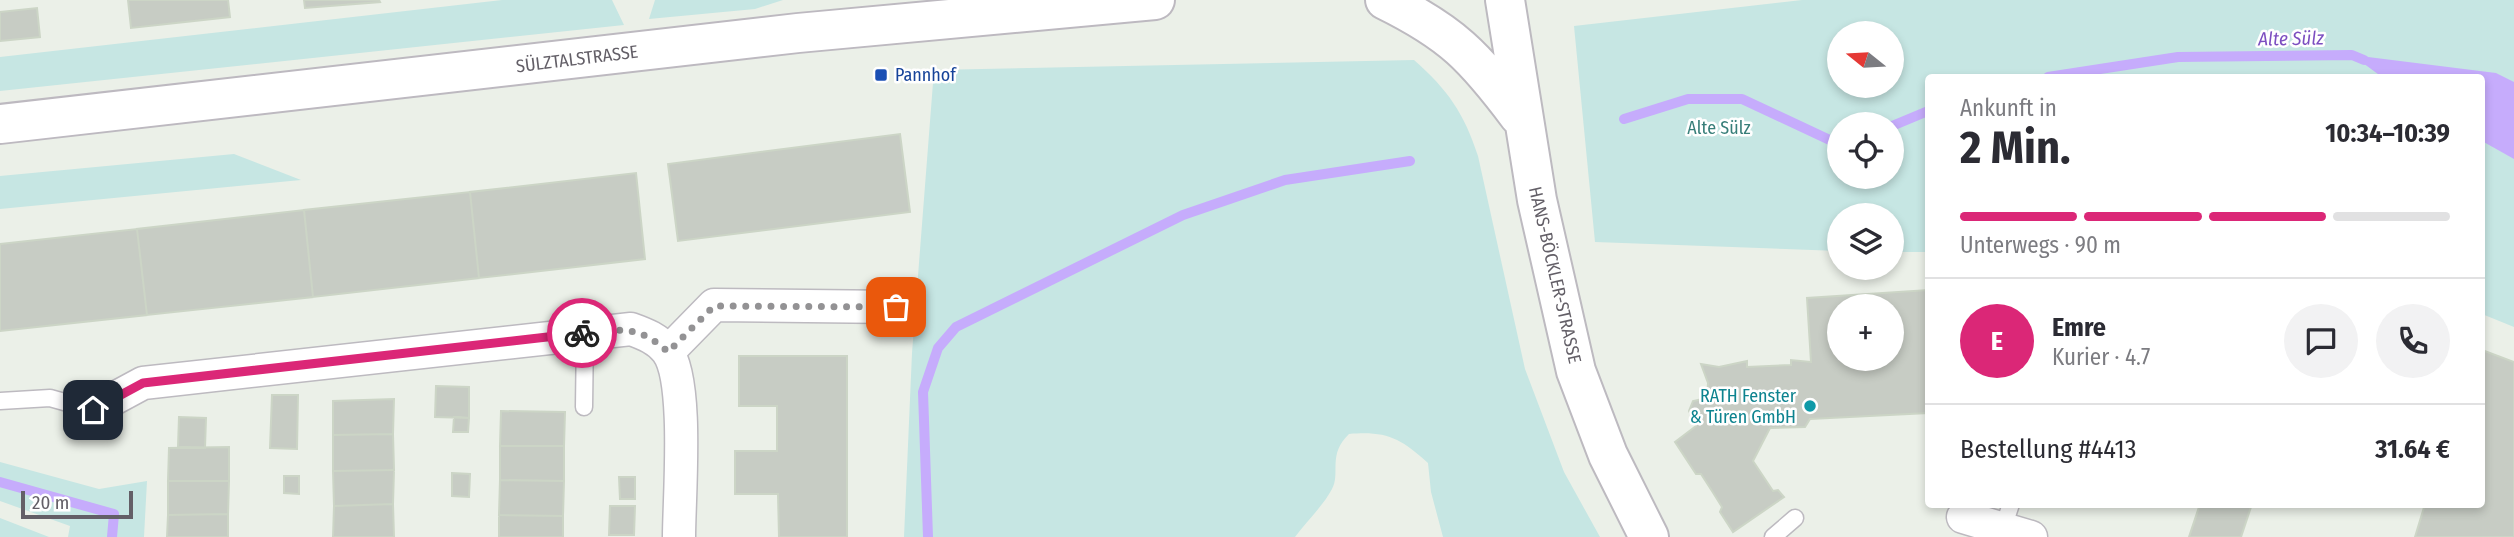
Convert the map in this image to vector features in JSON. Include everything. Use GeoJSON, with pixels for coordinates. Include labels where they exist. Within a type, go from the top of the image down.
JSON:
{"type":"FeatureCollection","features":[{"type":"Feature","properties":{"kind":"main road","name":"SÜLZTALSTRASSE"},"geometry":{"type":"LineString","coordinates":[[0,124],[703,44],[1155,0]]}},
{"type":"Feature","properties":{"kind":"main road"},"geometry":{"type":"LineString","coordinates":[[1385,0],[1441,30],[1461,47],[1480,64],[1522,120]]}},
{"type":"Feature","properties":{"kind":"main road","name":"HANS-BÖCKLER-STRASSE"},"geometry":{"type":"LineString","coordinates":[[1504,0],[1522,120],[1576,371],[1608,455],[1649,537]]}},
{"type":"Feature","properties":{"kind":"street"},"geometry":{"type":"LineString","coordinates":[[668,352],[714,306],[896,307]]}},
{"type":"Feature","properties":{"kind":"street"},"geometry":{"type":"LineString","coordinates":[[93,410],[143,383],[631,329],[652,337],[668,352],[678,377],[679,537]]}},
{"type":"Feature","properties":{"kind":"street"},"geometry":{"type":"LineString","coordinates":[[1963,517],[2015,523]]}},
{"type":"Feature","properties":{"kind":"lane"},"geometry":{"type":"LineString","coordinates":[[584,407],[585,333]]}},
{"type":"Feature","properties":{"kind":"lane"},"geometry":{"type":"LineString","coordinates":[[0,401],[50,398],[93,410]]}},
{"type":"Feature","properties":{"kind":"lane"},"geometry":{"type":"LineString","coordinates":[[1773,537],[1795,518]]}},
{"type":"Feature","properties":{"kind":"green space"},"geometry":{"type":"Polygon","coordinates":[[[502,0],[612,0],[624,25],[0,91],[0,57],[502,0]]]}},
{"type":"Feature","properties":{"kind":"green space"},"geometry":{"type":"Polygon","coordinates":[[[655,0],[783,0],[755,9],[649,19],[655,0]]]}},
{"type":"Feature","properties":{"kind":"green space","name":"Alte Sülz"},"geometry":{"type":"Polygon","coordinates":[[[1802,0],[2514,0],[2514,327],[2485,315],[2485,74],[1925,74],[1925,252],[1904,252],[1904,203],[1827,203],[1827,251],[1595,242],[1574,26],[1802,0]]]}},
{"type":"Feature","properties":{"kind":"green space"},"geometry":{"type":"Polygon","coordinates":[[[1414,60],[1446,92],[1473,141],[1525,369],[1564,472],[1600,537],[1443,537],[1431,492],[1428,463],[1401,442],[1383,435],[1362,433],[1349,434],[1342,442],[1336,456],[1332,489],[1295,537],[904,537],[912,353],[934,70],[1414,60]]]}},
{"type":"Feature","properties":{"kind":"green space"},"geometry":{"type":"Polygon","coordinates":[[[234,154],[301,180],[0,209],[0,176],[234,154]]]}},
{"type":"Feature","properties":{"kind":"green space"},"geometry":{"type":"Polygon","coordinates":[[[0,462],[99,489],[147,481],[144,537],[68,537],[70,526],[0,501],[0,462]]]}},
{"type":"Feature","properties":{"kind":"green space"},"geometry":{"type":"Polygon","coordinates":[[[0,518],[49,537],[0,537],[0,518]]]}},
{"type":"Feature","properties":{"kind":"shaded area"},"geometry":{"type":"Polygon","coordinates":[[[2352,55],[2496,73],[2514,82],[2514,159],[2485,143],[2485,74],[2378,74],[2352,55]]]}},
{"type":"Feature","properties":{"kind":"building"},"geometry":{"type":"Polygon","coordinates":[[[128,0],[228,0],[230,17],[131,28],[128,0]]]}},
{"type":"Feature","properties":{"kind":"building"},"geometry":{"type":"Polygon","coordinates":[[[304,0],[379,0],[380,2],[305,8],[304,0]]]}},
{"type":"Feature","properties":{"kind":"building"},"geometry":{"type":"Polygon","coordinates":[[[37,8],[40,37],[0,41],[0,12],[37,8]]]}},
{"type":"Feature","properties":{"kind":"building"},"geometry":{"type":"Polygon","coordinates":[[[900,134],[910,212],[678,241],[668,164],[900,134]]]}},
{"type":"Feature","properties":{"kind":"building"},"geometry":{"type":"Polygon","coordinates":[[[636,173],[645,259],[479,278],[470,192],[636,173]]]}},
{"type":"Feature","properties":{"kind":"building"},"geometry":{"type":"Polygon","coordinates":[[[470,192],[479,278],[313,297],[304,210],[470,192]]]}},
{"type":"Feature","properties":{"kind":"building"},"geometry":{"type":"Polygon","coordinates":[[[304,210],[313,297],[147,315],[137,229],[304,210]]]}},
{"type":"Feature","properties":{"kind":"building"},"geometry":{"type":"Polygon","coordinates":[[[137,229],[147,315],[0,331],[0,244],[137,229]]]}},
{"type":"Feature","properties":{"kind":"building","name":"RATH Fenster & Türen GmbH"},"geometry":{"type":"Polygon","coordinates":[[[1925,290],[1925,413],[1810,419],[1805,427],[1770,428],[1753,461],[1773,491],[1778,490],[1784,497],[1733,532],[1720,512],[1722,507],[1712,491],[1701,474],[1696,474],[1675,442],[1696,426],[1689,411],[1693,401],[1707,398],[1708,383],[1701,364],[1719,367],[1747,361],[1747,367],[1791,365],[1791,360],[1811,362],[1807,298],[1827,297],[1827,371],[1904,371],[1904,294],[1867,294],[1925,290]]]}},
{"type":"Feature","properties":{"kind":"building"},"geometry":{"type":"Polygon","coordinates":[[[2485,351],[2514,362],[2514,537],[2415,537],[2424,508],[2485,508],[2485,351]]]}},
{"type":"Feature","properties":{"kind":"building"},"geometry":{"type":"Polygon","coordinates":[[[739,356],[847,356],[847,537],[779,537],[778,494],[735,494],[735,451],[777,451],[777,406],[739,406],[739,356]]]}},
{"type":"Feature","properties":{"kind":"building"},"geometry":{"type":"Polygon","coordinates":[[[436,386],[469,387],[469,418],[435,417],[436,386]]]}},
{"type":"Feature","properties":{"kind":"building"},"geometry":{"type":"Polygon","coordinates":[[[272,395],[298,395],[297,449],[270,448],[272,395]]]}},
{"type":"Feature","properties":{"kind":"building"},"geometry":{"type":"Polygon","coordinates":[[[394,399],[393,434],[333,435],[333,401],[394,399]]]}},
{"type":"Feature","properties":{"kind":"building"},"geometry":{"type":"Polygon","coordinates":[[[501,411],[565,412],[564,446],[500,446],[501,411]]]}},
{"type":"Feature","properties":{"kind":"building"},"geometry":{"type":"Polygon","coordinates":[[[179,417],[206,418],[205,448],[178,447],[179,417]]]}},
{"type":"Feature","properties":{"kind":"building"},"geometry":{"type":"Polygon","coordinates":[[[454,417],[469,418],[468,432],[453,432],[454,417]]]}},
{"type":"Feature","properties":{"kind":"building"},"geometry":{"type":"Polygon","coordinates":[[[393,434],[394,470],[333,471],[333,435],[393,434]]]}},
{"type":"Feature","properties":{"kind":"building"},"geometry":{"type":"Polygon","coordinates":[[[500,446],[564,446],[564,481],[500,480],[500,446]]]}},
{"type":"Feature","properties":{"kind":"building"},"geometry":{"type":"Polygon","coordinates":[[[229,447],[229,481],[168,481],[169,448],[229,447]]]}},
{"type":"Feature","properties":{"kind":"building"},"geometry":{"type":"Polygon","coordinates":[[[394,470],[393,504],[334,506],[333,471],[394,470]]]}},
{"type":"Feature","properties":{"kind":"building"},"geometry":{"type":"Polygon","coordinates":[[[452,473],[470,474],[469,497],[452,496],[452,473]]]}},
{"type":"Feature","properties":{"kind":"building"},"geometry":{"type":"Polygon","coordinates":[[[284,476],[299,476],[299,494],[284,493],[284,476]]]}},
{"type":"Feature","properties":{"kind":"building"},"geometry":{"type":"Polygon","coordinates":[[[619,477],[635,477],[635,499],[620,499],[619,477]]]}},
{"type":"Feature","properties":{"kind":"building"},"geometry":{"type":"Polygon","coordinates":[[[500,480],[564,481],[563,516],[499,515],[500,480]]]}},
{"type":"Feature","properties":{"kind":"building"},"geometry":{"type":"Polygon","coordinates":[[[168,481],[229,481],[228,514],[168,515],[168,481]]]}},
{"type":"Feature","properties":{"kind":"building"},"geometry":{"type":"Polygon","coordinates":[[[393,504],[394,537],[333,537],[334,506],[393,504]]]}},
{"type":"Feature","properties":{"kind":"building"},"geometry":{"type":"Polygon","coordinates":[[[610,506],[635,506],[634,535],[609,535],[610,506]]]}},
{"type":"Feature","properties":{"kind":"building"},"geometry":{"type":"Polygon","coordinates":[[[2199,508],[2251,508],[2241,537],[2189,537],[2199,508]]]}},
{"type":"Feature","properties":{"kind":"building"},"geometry":{"type":"Polygon","coordinates":[[[228,514],[228,537],[167,537],[168,515],[228,514]]]}},
{"type":"Feature","properties":{"kind":"building"},"geometry":{"type":"Polygon","coordinates":[[[499,515],[563,516],[563,537],[499,537],[499,515]]]}},
{"type":"Feature","properties":{"kind":"waterway","name":"Alte Sülz"},"geometry":{"type":"LineString","coordinates":[[2068,74],[2178,57],[2352,55],[2364,60]]}},
{"type":"Feature","properties":{"kind":"waterway","name":"Alte Sülz"},"geometry":{"type":"LineString","coordinates":[[1624,119],[1688,99],[1742,99],[1827,139]]}},
{"type":"Feature","properties":{"kind":"waterway","name":"Alte Sülz"},"geometry":{"type":"LineString","coordinates":[[1904,121],[1925,112]]}},
{"type":"Feature","properties":{"kind":"waterway"},"geometry":{"type":"LineString","coordinates":[[928,537],[923,392],[938,348],[956,327],[1183,215],[1285,180],[1410,161]]}},
{"type":"Feature","properties":{"kind":"waterway"},"geometry":{"type":"LineString","coordinates":[[0,482],[114,514],[112,537]]}},
{"type":"Feature","properties":{"kind":"way so far"},"geometry":{"type":"LineString","coordinates":[[582,333],[631,329],[652,337],[668,352],[714,306],[896,307]]}},
{"type":"Feature","properties":{"kind":"place","name":"Pannhof"},"geometry":{"type":"Point","coordinates":[881,75]}},
{"type":"Feature","properties":{"kind":"place","name":"RATH Fenster & Türen GmbH"},"geometry":{"type":"Point","coordinates":[1810,406]}},
{"type":"Feature","properties":{"kind":"route"},"geometry":{"type":"LineString","coordinates":[[93,410],[143,383],[582,333]]}}]}
